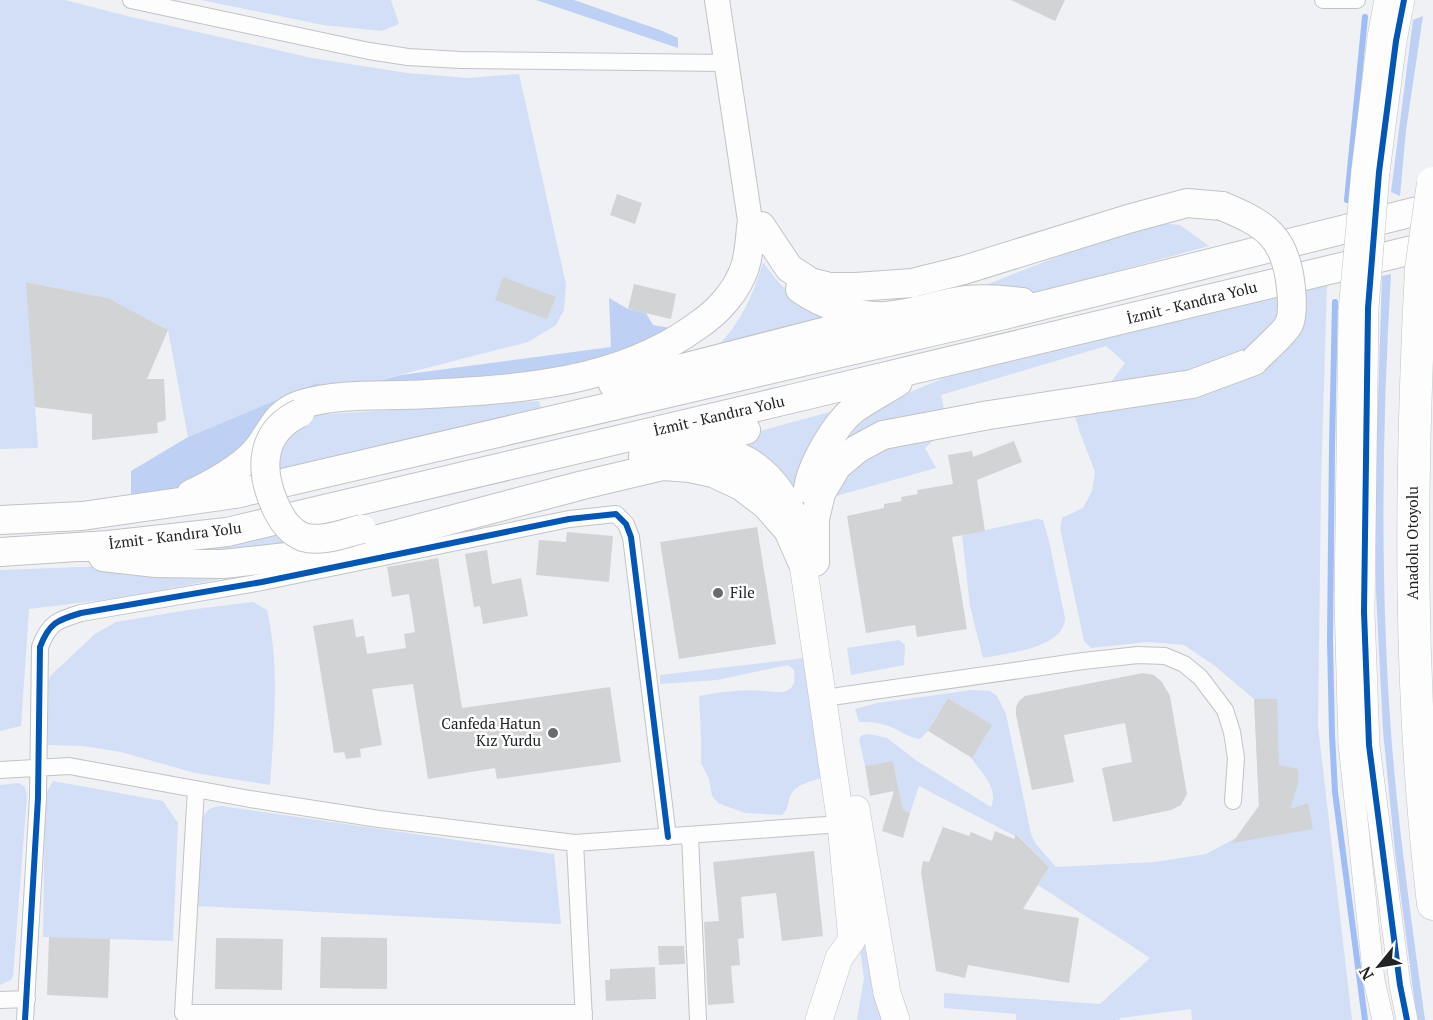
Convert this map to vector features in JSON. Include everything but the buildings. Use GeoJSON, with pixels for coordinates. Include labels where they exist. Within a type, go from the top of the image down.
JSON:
{"type":"FeatureCollection","features":[{"type":"Feature","properties":{"kind":"highway","name":"Anadolu Otoyolu"},"geometry":{"type":"LineString","coordinates":[[1433,183],[1413,417],[1412,548],[1414,669],[1424,828],[1433,904]]}},
{"type":"Feature","properties":{"kind":"highway"},"geometry":{"type":"LineString","coordinates":[[756,227],[789,267],[810,282],[830,287],[856,287],[912,283],[953,273],[1187,203],[1222,206],[1253,219],[1276,240],[1289,266],[1292,300],[1289,325],[1254,361],[1192,384],[989,415],[883,435],[857,449],[837,466],[821,493],[809,563]]}},
{"type":"Feature","properties":{"kind":"highway"},"geometry":{"type":"LineString","coordinates":[[878,394],[320,538],[304,537],[286,526],[279,515],[266,479],[265,462],[268,445],[280,425],[300,414],[337,406],[520,399],[590,388],[667,372],[885,316],[967,300],[1009,300],[1045,305],[1433,207]]}},
{"type":"Feature","properties":{"kind":"highway"},"geometry":{"type":"LineString","coordinates":[[756,227],[772,263],[787,280],[810,296],[858,314],[885,316]]}},
{"type":"Feature","properties":{"kind":"highway"},"geometry":{"type":"LineString","coordinates":[[667,372],[690,358],[715,338],[733,318],[745,293],[752,269],[756,227]]}},
{"type":"Feature","properties":{"kind":"highway"},"geometry":{"type":"LineString","coordinates":[[171,504],[214,483],[250,457],[278,418],[299,405],[342,397],[427,394],[534,386],[571,380],[617,368],[642,358],[688,333],[728,299],[745,269],[756,227]]}},
{"type":"Feature","properties":{"kind":"highway","name":"İzmit - Kandıra Yolu"},"geometry":{"type":"LineString","coordinates":[[0,552],[108,545],[227,532],[918,369],[1427,257]]}},
{"type":"Feature","properties":{"kind":"highway","name":"İzmit - Kandıra Yolu"},"geometry":{"type":"LineString","coordinates":[[0,520],[82,516],[235,494],[1045,305]]}},
{"type":"Feature","properties":{"kind":"highway"},"geometry":{"type":"LineString","coordinates":[[809,563],[806,519],[809,483],[815,465],[830,438],[852,410],[918,369]]}},
{"type":"Feature","properties":{"kind":"highway"},"geometry":{"type":"LineString","coordinates":[[701,441],[735,453],[757,466],[774,484],[789,506],[809,563]]}},
{"type":"Feature","properties":{"kind":"highway"},"geometry":{"type":"LineString","coordinates":[[56,548],[94,556],[156,563],[223,564],[305,555],[375,540],[663,466],[713,473],[741,486],[766,505],[788,530],[809,563]]}},
{"type":"Feature","properties":{"kind":"main road"},"geometry":{"type":"LineString","coordinates":[[717,0],[756,227]]}},
{"type":"Feature","properties":{"kind":"main road"},"geometry":{"type":"LineString","coordinates":[[728,0],[756,227]]}},
{"type":"Feature","properties":{"kind":"main road"},"geometry":{"type":"LineString","coordinates":[[809,563],[838,696],[887,993],[896,1020]]}},
{"type":"Feature","properties":{"kind":"main road"},"geometry":{"type":"LineString","coordinates":[[809,563],[841,824],[852,940],[839,958],[819,1020]]}},
{"type":"Feature","properties":{"kind":"street"},"geometry":{"type":"LineString","coordinates":[[131,0],[369,51],[408,57],[461,60],[726,63]]}},
{"type":"Feature","properties":{"kind":"street"},"geometry":{"type":"LineString","coordinates":[[1323,0],[1357,0]]}},
{"type":"Feature","properties":{"kind":"street"},"geometry":{"type":"LineString","coordinates":[[1383,1020],[1374,980],[1349,744],[1345,601],[1358,309],[1371,171],[1387,39],[1385,0]]}},
{"type":"Feature","properties":{"kind":"street"},"geometry":{"type":"LineString","coordinates":[[1387,39],[1404,0]]}},
{"type":"Feature","properties":{"kind":"street"},"geometry":{"type":"LineString","coordinates":[[1358,309],[1369,745],[1400,985],[1407,1020]]}},
{"type":"Feature","properties":{"kind":"street"},"geometry":{"type":"LineString","coordinates":[[25,1020],[39,767],[40,647],[46,630],[60,620],[81,613],[216,591],[569,519],[616,514],[626,524],[631,537],[668,837]]}},
{"type":"Feature","properties":{"kind":"street"},"geometry":{"type":"LineString","coordinates":[[838,696],[1083,661],[1138,655],[1165,656],[1184,664],[1200,677],[1225,710],[1232,732],[1236,758],[1233,801]]}},
{"type":"Feature","properties":{"kind":"street"},"geometry":{"type":"LineString","coordinates":[[0,770],[69,766],[250,799],[379,819],[575,843],[841,824]]}},
{"type":"Feature","properties":{"kind":"street"},"geometry":{"type":"LineString","coordinates":[[196,789],[183,1017],[584,1017],[575,843]]}},
{"type":"Feature","properties":{"kind":"street"},"geometry":{"type":"LineString","coordinates":[[690,835],[698,1020]]}},
{"type":"Feature","properties":{"kind":"street"},"geometry":{"type":"LineString","coordinates":[[0,1000],[27,999]]}},
{"type":"Feature","properties":{"kind":"shaded area"},"geometry":{"type":"Polygon","coordinates":[[[0,0],[65,0],[312,58],[407,73],[467,78],[519,74],[566,284],[564,310],[556,325],[528,342],[337,391],[317,383],[188,437],[168,330],[108,298],[27,282],[38,448],[0,449],[0,0]]]}},
{"type":"Feature","properties":{"kind":"shaded area"},"geometry":{"type":"Polygon","coordinates":[[[201,0],[391,0],[399,24],[382,31],[323,25],[201,0]]]}},
{"type":"Feature","properties":{"kind":"shaded area"},"geometry":{"type":"Polygon","coordinates":[[[536,0],[574,0],[678,38],[678,48],[536,0]]]}},
{"type":"Feature","properties":{"kind":"shaded area"},"geometry":{"type":"Polygon","coordinates":[[[1423,16],[1406,130],[1400,196],[1391,192],[1413,20],[1423,16]]]}},
{"type":"Feature","properties":{"kind":"shaded area"},"geometry":{"type":"Polygon","coordinates":[[[1159,223],[1180,225],[1209,246],[1036,293],[1012,288],[983,286],[1136,226],[1159,223]]]}},
{"type":"Feature","properties":{"kind":"shaded area"},"geometry":{"type":"Polygon","coordinates":[[[763,262],[792,295],[830,318],[715,349],[732,330],[745,309],[763,262]]]}},
{"type":"Feature","properties":{"kind":"shaded area"},"geometry":{"type":"Polygon","coordinates":[[[1391,274],[1384,503],[1387,675],[1397,804],[1425,1020],[1417,1020],[1395,852],[1383,731],[1376,592],[1376,462],[1382,276],[1391,274]]]}},
{"type":"Feature","properties":{"kind":"shaded area"},"geometry":{"type":"Polygon","coordinates":[[[735,279],[725,297],[681,334],[630,360],[615,365],[530,377],[318,397],[285,409],[275,416],[259,442],[247,455],[211,480],[168,501],[131,503],[131,471],[188,437],[317,383],[337,391],[401,375],[611,347],[609,298],[628,309],[646,313],[653,325],[681,330],[725,294],[725,281],[735,279]]]}},
{"type":"Feature","properties":{"kind":"shaded area"},"geometry":{"type":"Polygon","coordinates":[[[1327,284],[1321,484],[1318,726],[1352,1020],[1192,1020],[1191,1009],[1120,1018],[1119,1020],[1016,1020],[1016,1014],[944,1008],[944,993],[1100,1004],[1150,958],[1038,885],[1049,867],[1017,834],[1015,836],[919,786],[910,813],[903,810],[893,761],[865,766],[859,739],[862,735],[869,734],[887,738],[917,761],[991,807],[993,794],[991,788],[971,758],[991,725],[948,698],[928,731],[920,739],[881,724],[859,722],[855,709],[878,703],[972,690],[990,691],[997,696],[1006,714],[1031,834],[1036,844],[1056,867],[1155,862],[1206,854],[1236,838],[1259,806],[1254,699],[1215,666],[1184,645],[1148,642],[1091,648],[1084,641],[1060,528],[1062,518],[1083,508],[1092,491],[1095,472],[1079,430],[1070,397],[1095,404],[1125,363],[1106,346],[941,395],[948,427],[925,448],[936,468],[836,496],[842,459],[848,440],[855,429],[878,410],[946,377],[1327,284]]]}},
{"type":"Feature","properties":{"kind":"shaded area"},"geometry":{"type":"Polygon","coordinates":[[[539,401],[542,413],[271,478],[274,449],[313,415],[539,401]]]}},
{"type":"Feature","properties":{"kind":"shaded area"},"geometry":{"type":"Polygon","coordinates":[[[844,408],[805,487],[801,515],[813,564],[881,979],[893,1020],[857,1020],[864,978],[806,565],[724,441],[844,408]]]}},
{"type":"Feature","properties":{"kind":"shaded area"},"geometry":{"type":"Polygon","coordinates":[[[1037,519],[1043,520],[1049,541],[1065,618],[1062,628],[1055,637],[1032,648],[983,658],[970,606],[962,535],[1037,519]]]}},
{"type":"Feature","properties":{"kind":"shaded area"},"geometry":{"type":"Polygon","coordinates":[[[280,529],[311,546],[158,558],[280,529]]]}},
{"type":"Feature","properties":{"kind":"shaded area"},"geometry":{"type":"Polygon","coordinates":[[[308,563],[118,598],[29,609],[21,726],[0,731],[0,570],[308,563]]]}},
{"type":"Feature","properties":{"kind":"shaded area"},"geometry":{"type":"Polygon","coordinates":[[[253,602],[267,610],[274,653],[275,697],[270,785],[195,773],[121,752],[83,746],[48,745],[46,693],[50,676],[95,634],[116,622],[253,602]]]}},
{"type":"Feature","properties":{"kind":"shaded area"},"geometry":{"type":"Polygon","coordinates":[[[899,640],[905,645],[904,665],[851,675],[847,648],[899,640]]]}},
{"type":"Feature","properties":{"kind":"shaded area"},"geometry":{"type":"Polygon","coordinates":[[[804,658],[821,778],[795,789],[782,815],[745,813],[718,803],[712,796],[709,779],[701,763],[699,696],[756,690],[785,691],[794,684],[794,670],[788,665],[717,680],[660,684],[660,675],[804,658]]]}},
{"type":"Feature","properties":{"kind":"shaded area"},"geometry":{"type":"Polygon","coordinates":[[[53,781],[163,801],[178,823],[173,941],[43,937],[45,795],[53,781]]]}},
{"type":"Feature","properties":{"kind":"shaded area"},"geometry":{"type":"Polygon","coordinates":[[[19,783],[25,787],[27,796],[13,976],[11,980],[0,985],[0,785],[19,783]]]}},
{"type":"Feature","properties":{"kind":"shaded area"},"geometry":{"type":"Polygon","coordinates":[[[221,806],[554,854],[561,924],[197,906],[201,824],[208,811],[221,806]]]}},
{"type":"Feature","properties":{"kind":"waterway"},"geometry":{"type":"LineString","coordinates":[[1347,200],[1365,17]]}},
{"type":"Feature","properties":{"kind":"waterway"},"geometry":{"type":"LineString","coordinates":[[1335,302],[1330,641],[1332,735],[1335,792],[1365,1020]]}},
{"type":"Feature","properties":{"kind":"cycle path"},"geometry":{"type":"LineString","coordinates":[[1404,0],[1396,41],[1379,172],[1368,308],[1364,612],[1369,745],[1400,985],[1407,1020]]}},
{"type":"Feature","properties":{"kind":"cycle path"},"geometry":{"type":"LineString","coordinates":[[25,1020],[38,798],[40,647],[55,624],[81,613],[262,582],[569,519],[616,514],[626,524],[631,537],[668,837]]}},
{"type":"Feature","properties":{"kind":"place","name":"File"},"geometry":{"type":"Point","coordinates":[718,593]}},
{"type":"Feature","properties":{"kind":"place","name":"Canfeda Hatun Kız Yurdu"},"geometry":{"type":"Point","coordinates":[553,733]}}]}
